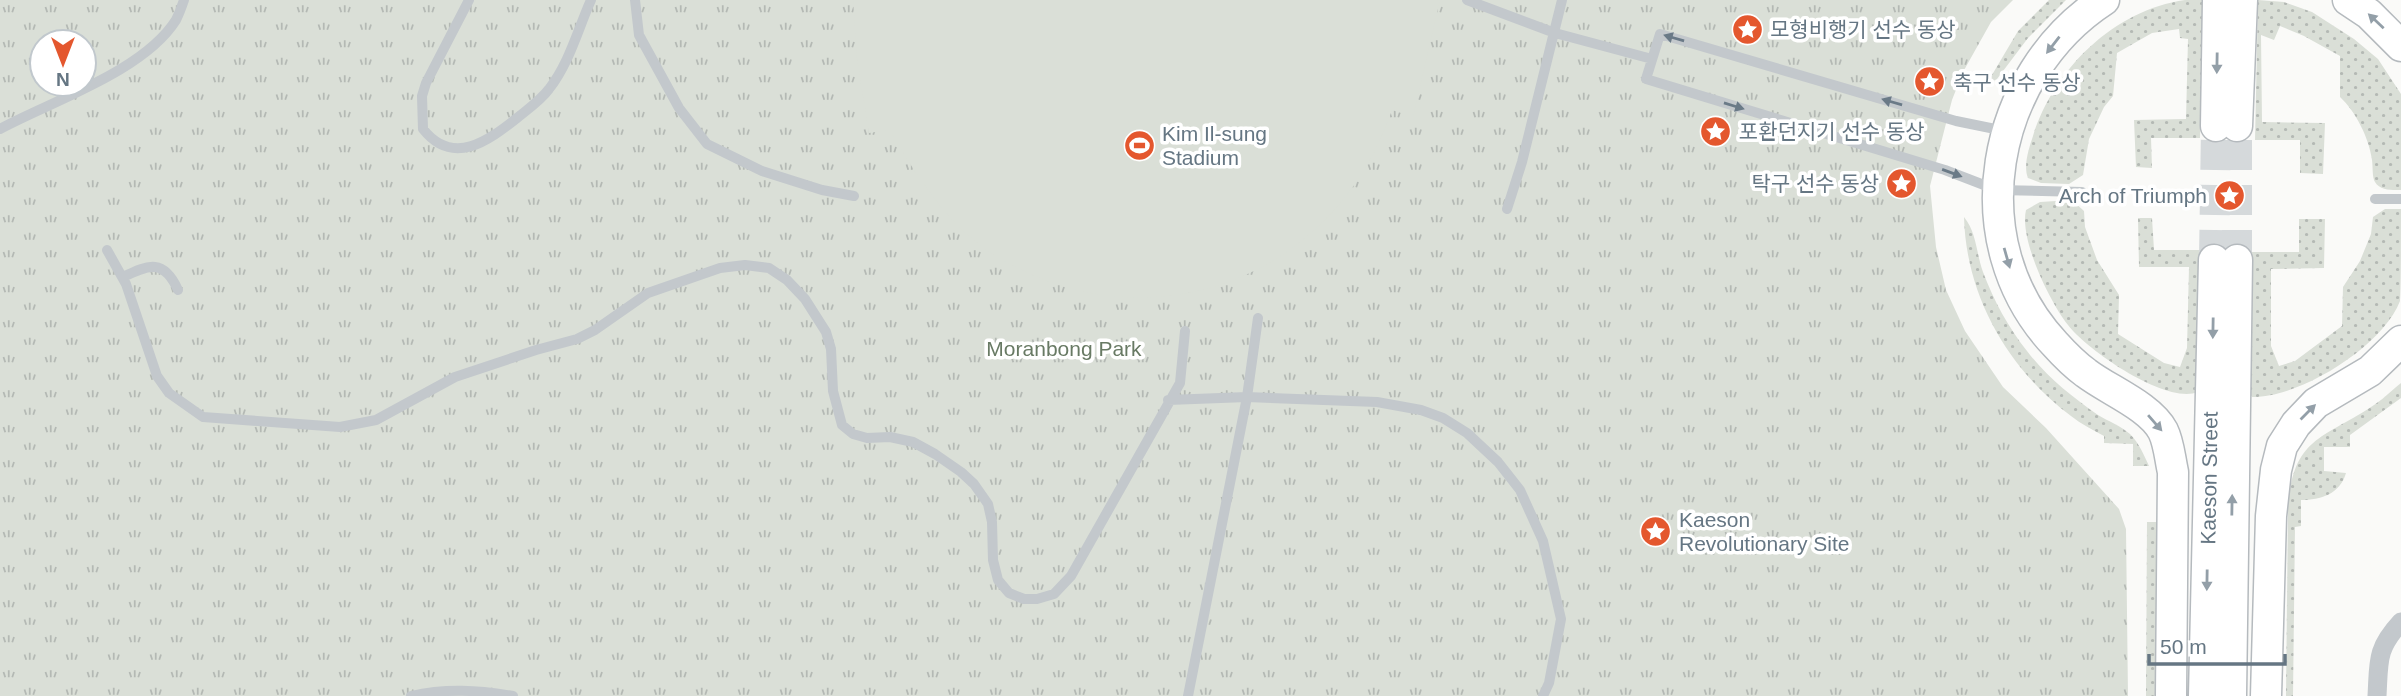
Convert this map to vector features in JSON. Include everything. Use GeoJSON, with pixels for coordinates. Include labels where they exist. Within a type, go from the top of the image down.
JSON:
{"type":"FeatureCollection","features":[{"type":"Feature","properties":{"kind":"main road","name":"Kaeson Street"},"geometry":{"type":"LineString","coordinates":[[2104,0],[2058,38],[2023,86],[2006,131],[1997,190],[2000,226],[2007,259],[2018,289],[2033,316],[2054,343],[2086,373],[2148,414],[2162,429],[2173,472],[2171,696]]}},
{"type":"Feature","properties":{"kind":"main road"},"geometry":{"type":"LineString","coordinates":[[2218,0],[2227,126],[2242,0]]}},
{"type":"Feature","properties":{"kind":"main road"},"geometry":{"type":"LineString","coordinates":[[2348,0],[2369,14],[2401,46]]}},
{"type":"Feature","properties":{"kind":"main road","name":"Kaeson Street"},"geometry":{"type":"LineString","coordinates":[[2204,696],[2226,260],[2231,696]]}},
{"type":"Feature","properties":{"kind":"main road"},"geometry":{"type":"LineString","coordinates":[[2266,696],[2271,516],[2276,470],[2282,446],[2296,424],[2316,403],[2370,371],[2401,341]]}},
{"type":"Feature","properties":{"kind":"street"},"geometry":{"type":"LineString","coordinates":[[2377,696],[2379,654],[2388,636],[2401,622]]}},
{"type":"Feature","properties":{"kind":"lane"},"geometry":{"type":"LineString","coordinates":[[0,129],[111,74],[152,47],[176,20],[184,0]]}},
{"type":"Feature","properties":{"kind":"lane"},"geometry":{"type":"LineString","coordinates":[[469,0],[426,83],[422,96],[423,129],[436,143],[447,146],[480,145],[548,90],[559,74],[591,0]]}},
{"type":"Feature","properties":{"kind":"lane"},"geometry":{"type":"LineString","coordinates":[[635,0],[639,35],[680,108],[707,144],[762,171],[822,190],[854,196]]}},
{"type":"Feature","properties":{"kind":"lane"},"geometry":{"type":"LineString","coordinates":[[1467,0],[1555,33],[1652,59]]}},
{"type":"Feature","properties":{"kind":"lane"},"geometry":{"type":"LineString","coordinates":[[1507,209],[1522,162],[1562,0]]}},
{"type":"Feature","properties":{"kind":"lane"},"geometry":{"type":"LineString","coordinates":[[2006,131],[1956,121],[1660,34],[1646,79],[1945,170],[1997,190],[2082,192]]}},
{"type":"Feature","properties":{"kind":"lane"},"geometry":{"type":"LineString","coordinates":[[2375,199],[2401,199]]}},
{"type":"Feature","properties":{"kind":"lane"},"geometry":{"type":"LineString","coordinates":[[107,250],[123,277],[157,376],[169,394],[203,417],[340,427],[376,421],[455,377],[536,349],[577,339],[595,330],[648,293],[720,268],[745,265],[769,268],[787,280],[805,299],[826,332],[831,349],[833,391],[842,425],[853,434],[867,438],[890,436],[913,442],[935,453],[961,472],[988,503],[992,522],[993,560],[999,580],[1009,593],[1024,599],[1037,599],[1054,594],[1071,576],[1180,383],[1185,331]]}},
{"type":"Feature","properties":{"kind":"lane"},"geometry":{"type":"LineString","coordinates":[[123,277],[142,268],[159,267],[172,276],[178,290]]}},
{"type":"Feature","properties":{"kind":"lane"},"geometry":{"type":"LineString","coordinates":[[1188,696],[1247,397],[1258,318]]}},
{"type":"Feature","properties":{"kind":"lane"},"geometry":{"type":"LineString","coordinates":[[1168,400],[1247,397],[1377,402],[1421,410],[1443,418],[1467,433],[1498,462],[1520,490],[1544,541],[1561,619],[1544,696]]}},
{"type":"Feature","properties":{"kind":"lane"},"geometry":{"type":"LineString","coordinates":[[411,696],[433,691],[458,690],[513,696]]}},
{"type":"Feature","properties":{"kind":"green space","name":"Moranbong Park"},"geometry":{"type":"Polygon","coordinates":[[[0,0],[2013,0],[1991,22],[1963,72],[1952,100],[1930,186],[1936,247],[1946,290],[1965,331],[2003,387],[2046,428],[2119,509],[2126,529],[2128,696],[0,696],[0,0]]]}},
{"type":"Feature","properties":{"kind":"green space","name":"Kim Il-sung Stadium"},"geometry":{"type":"Polygon","coordinates":[[[853,0],[1440,0],[1413,117],[1392,110],[1366,167],[1330,214],[1287,252],[1237,279],[1182,294],[1125,297],[1066,287],[1008,263],[988,251],[970,237],[940,205],[889,130],[869,133],[857,59],[853,0]]]}},
{"type":"Feature","properties":{"kind":"green space"},"geometry":{"type":"Polygon","coordinates":[[[2049,0],[2066,0],[2028,38],[1997,79],[1986,85],[2018,31],[2049,0]]]}},
{"type":"Feature","properties":{"kind":"green space"},"geometry":{"type":"Polygon","coordinates":[[[2185,0],[2204,2],[2200,138],[2151,138],[2152,168],[2136,167],[2134,120],[2186,119],[2188,39],[2180,38],[2179,29],[2152,33],[2117,53],[2113,96],[2104,107],[2089,139],[2083,175],[2069,184],[2041,183],[2028,178],[2026,163],[2033,136],[2043,111],[2072,66],[2111,30],[2134,16],[2185,0]]]}},
{"type":"Feature","properties":{"kind":"green space"},"geometry":{"type":"Polygon","coordinates":[[[2258,0],[2284,2],[2312,12],[2354,39],[2378,59],[2401,94],[2401,190],[2383,188],[2375,182],[2365,134],[2340,97],[2340,56],[2280,26],[2274,40],[2261,35],[2262,122],[2325,123],[2323,174],[2300,173],[2300,140],[2255,140],[2258,0]]]}},
{"type":"Feature","properties":{"kind":"green space"},"geometry":{"type":"Polygon","coordinates":[[[2072,200],[2084,211],[2085,227],[2097,260],[2119,295],[2118,334],[2164,363],[2180,367],[2187,348],[2189,267],[2139,267],[2138,218],[2152,218],[2154,250],[2200,250],[2198,392],[2184,394],[2167,391],[2128,373],[2078,336],[2061,315],[2031,253],[2025,222],[2026,210],[2040,202],[2072,200]]]}},
{"type":"Feature","properties":{"kind":"green space"},"geometry":{"type":"Polygon","coordinates":[[[2385,209],[2401,209],[2400,301],[2391,318],[2376,335],[2338,366],[2293,389],[2252,397],[2247,389],[2250,252],[2299,252],[2299,219],[2325,219],[2324,268],[2271,269],[2271,346],[2279,366],[2295,361],[2342,326],[2343,287],[2360,261],[2371,234],[2373,217],[2385,209]]]}},
{"type":"Feature","properties":{"kind":"green space"},"geometry":{"type":"Polygon","coordinates":[[[1964,217],[1974,236],[1983,272],[1992,293],[2020,342],[2043,369],[2069,393],[2130,434],[2139,445],[2149,466],[2133,466],[2133,444],[2104,443],[2104,436],[2075,419],[2048,397],[2010,353],[1982,302],[1973,275],[1964,217]]]}},
{"type":"Feature","properties":{"kind":"green space"},"geometry":{"type":"Polygon","coordinates":[[[2401,383],[2401,398],[2350,435],[2350,447],[2324,447],[2324,471],[2346,473],[2339,486],[2322,497],[2301,500],[2301,526],[2295,527],[2293,696],[2286,696],[2288,507],[2296,467],[2313,443],[2375,405],[2401,383]]]}},
{"type":"Feature","properties":{"kind":"green space"},"geometry":{"type":"Polygon","coordinates":[[[2147,522],[2157,522],[2156,696],[2146,696],[2147,522]]]}},
{"type":"Feature","properties":{"kind":"tunnel"},"geometry":{"type":"LineString","coordinates":[[2214,260],[2216,126]]}},
{"type":"Feature","properties":{"kind":"tunnel"},"geometry":{"type":"LineString","coordinates":[[2237,126],[2237,260]]}},
{"type":"Feature","properties":{"kind":"place","name":"모형비행기 선수 동상"},"geometry":{"type":"Point","coordinates":[1747,29]}},
{"type":"Feature","properties":{"kind":"place","name":"축구 선수 동상"},"geometry":{"type":"Point","coordinates":[1930,82]}},
{"type":"Feature","properties":{"kind":"place","name":"포환던지기 선수 동상"},"geometry":{"type":"Point","coordinates":[1716,131]}},
{"type":"Feature","properties":{"kind":"place","name":"Kim Il-sung Stadium"},"geometry":{"type":"Point","coordinates":[1139,145]}},
{"type":"Feature","properties":{"kind":"place","name":"탁구 선수 동상"},"geometry":{"type":"Point","coordinates":[1902,183]}},
{"type":"Feature","properties":{"kind":"place","name":"Arch of Triumph"},"geometry":{"type":"Point","coordinates":[2230,195]}},
{"type":"Feature","properties":{"kind":"place","name":"Kaeson Revolutionary Site"},"geometry":{"type":"Point","coordinates":[1656,531]}}]}
